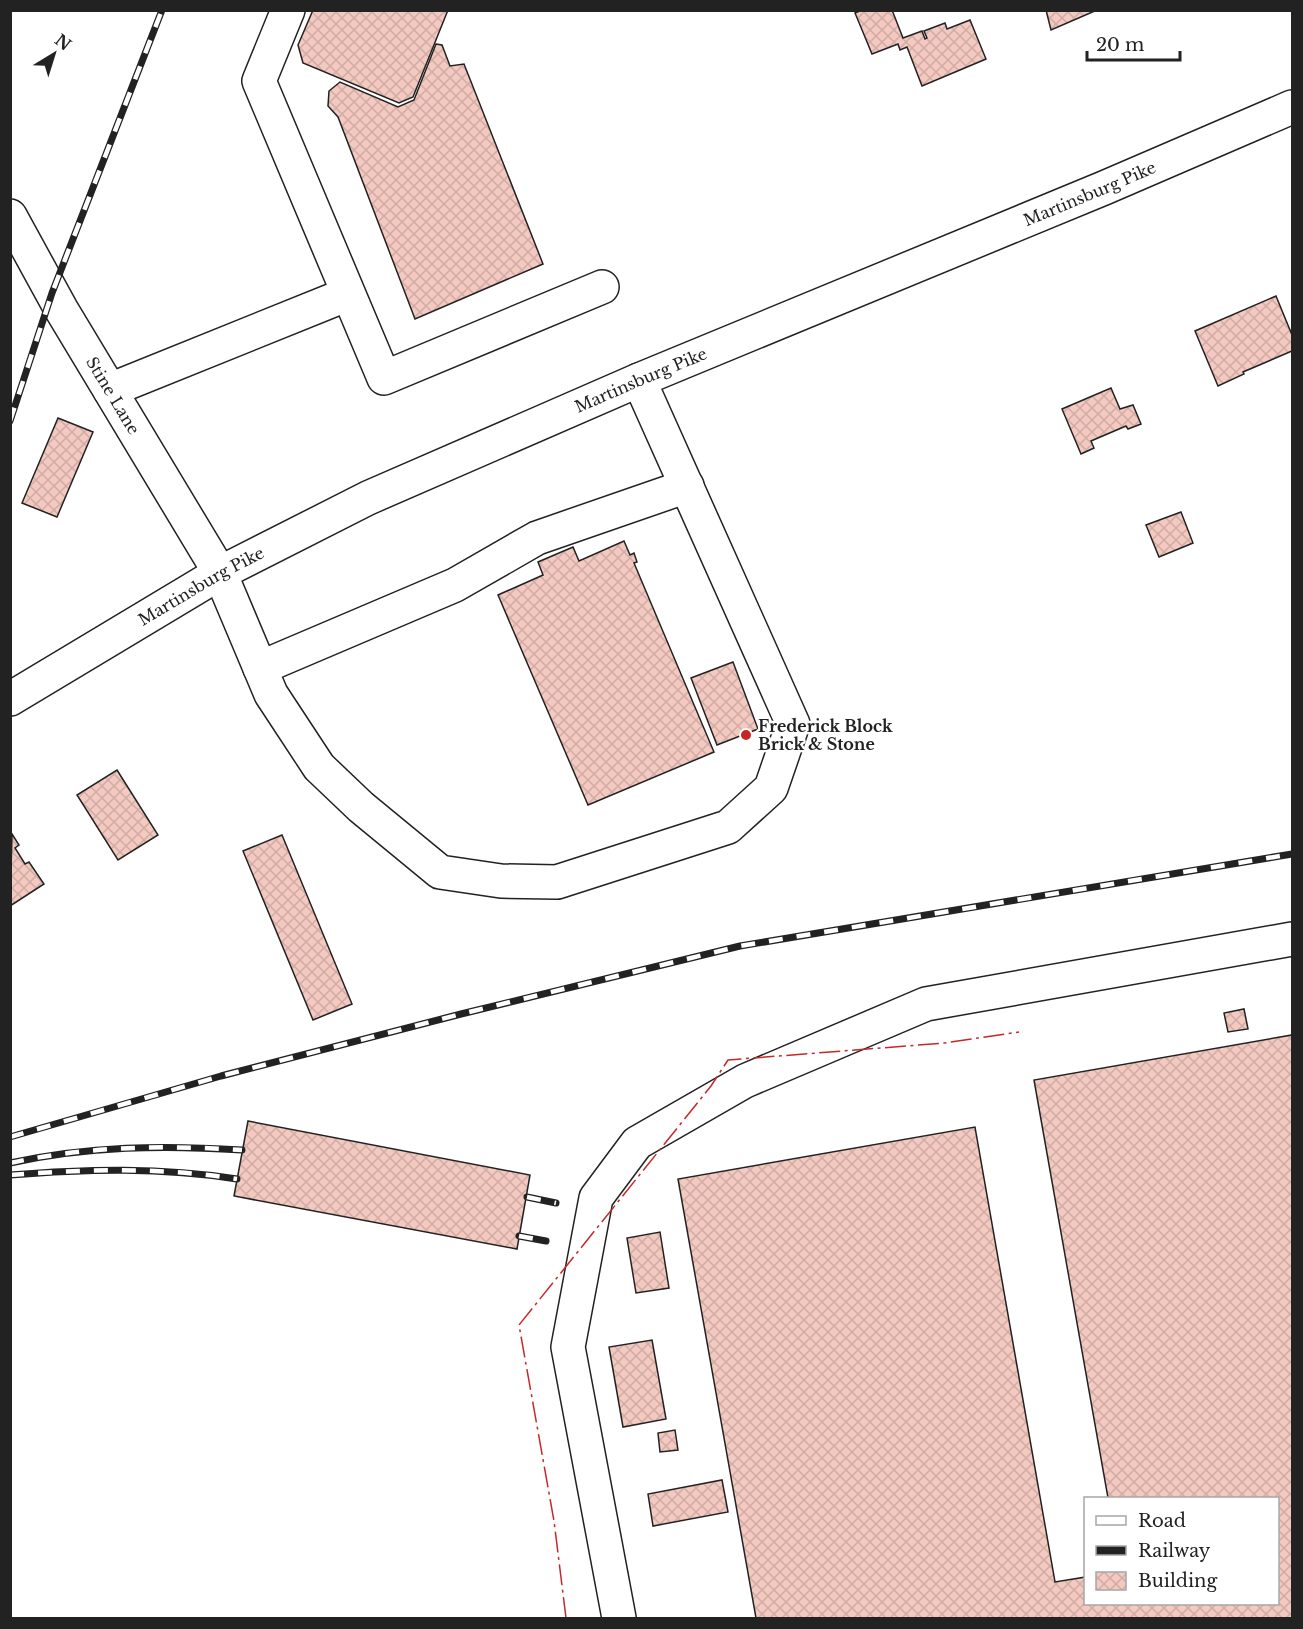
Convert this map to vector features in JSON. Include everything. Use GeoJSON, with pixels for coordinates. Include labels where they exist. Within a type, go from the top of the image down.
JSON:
{"type":"FeatureCollection","features":[{"type":"Feature","properties":{"kind":"main road"},"geometry":{"type":"LineString","coordinates":[[288,10],[259,81],[384,378],[602,287]]}},
{"type":"Feature","properties":{"kind":"main road","name":"Martinsburg Pike"},"geometry":{"type":"LineString","coordinates":[[10,699],[220,573],[368,498],[639,380],[1104,188],[1293,107]]}},
{"type":"Feature","properties":{"kind":"main road","name":"Stine Lane"},"geometry":{"type":"LineString","coordinates":[[13,231],[220,573],[271,694],[319,767],[361,807],[440,872],[501,881],[557,882],[728,827],[771,788],[793,724],[639,380]]}},
{"type":"Feature","properties":{"kind":"main road"},"geometry":{"type":"LineString","coordinates":[[110,390],[348,294]]}},
{"type":"Feature","properties":{"kind":"main road"},"geometry":{"type":"LineString","coordinates":[[260,668],[455,585],[537,537],[687,486]]}},
{"type":"Feature","properties":{"kind":"main road"},"geometry":{"type":"LineString","coordinates":[[619,1618],[568,1347],[596,1198],[638,1143],[745,1081],[926,1004],[1293,939]]}},
{"type":"Feature","properties":{"kind":"building"},"geometry":{"type":"Polygon","coordinates":[[[313,10],[448,10],[413,97],[399,103],[303,63],[298,45],[313,10]]]}},
{"type":"Feature","properties":{"kind":"building"},"geometry":{"type":"Polygon","coordinates":[[[862,10],[892,10],[903,38],[922,31],[925,39],[927,38],[924,31],[945,23],[947,29],[970,20],[986,59],[922,86],[907,47],[900,50],[898,44],[872,54],[855,13],[862,10]]]}},
{"type":"Feature","properties":{"kind":"building"},"geometry":{"type":"Polygon","coordinates":[[[1046,10],[1097,10],[1051,30],[1046,10]]]}},
{"type":"Feature","properties":{"kind":"building"},"geometry":{"type":"Polygon","coordinates":[[[436,44],[442,45],[450,66],[464,64],[543,264],[415,319],[338,117],[328,106],[329,91],[340,82],[398,107],[414,100],[436,44]]]}},
{"type":"Feature","properties":{"kind":"building"},"geometry":{"type":"Polygon","coordinates":[[[1276,296],[1292,335],[1292,351],[1243,372],[1244,374],[1218,386],[1195,331],[1276,296]]]}},
{"type":"Feature","properties":{"kind":"building"},"geometry":{"type":"Polygon","coordinates":[[[1111,388],[1120,409],[1133,405],[1141,424],[1128,429],[1126,426],[1091,441],[1094,448],[1081,454],[1062,409],[1111,388]]]}},
{"type":"Feature","properties":{"kind":"building"},"geometry":{"type":"Polygon","coordinates":[[[58,418],[93,432],[57,517],[22,503],[58,418]]]}},
{"type":"Feature","properties":{"kind":"building"},"geometry":{"type":"Polygon","coordinates":[[[1181,512],[1193,543],[1159,557],[1146,525],[1181,512]]]}},
{"type":"Feature","properties":{"kind":"building"},"geometry":{"type":"Polygon","coordinates":[[[624,541],[630,555],[634,553],[637,562],[634,563],[714,752],[588,805],[498,595],[543,575],[538,562],[573,547],[579,561],[624,541]]]}},
{"type":"Feature","properties":{"kind":"building"},"geometry":{"type":"Polygon","coordinates":[[[733,662],[758,729],[717,745],[691,678],[733,662]]]}},
{"type":"Feature","properties":{"kind":"building"},"geometry":{"type":"Polygon","coordinates":[[[117,770],[158,835],[118,860],[77,795],[117,770]]]}},
{"type":"Feature","properties":{"kind":"building"},"geometry":{"type":"Polygon","coordinates":[[[12,834],[19,845],[15,848],[25,864],[29,862],[44,884],[10,906],[12,834]]]}},
{"type":"Feature","properties":{"kind":"building"},"geometry":{"type":"Polygon","coordinates":[[[282,835],[352,1004],[313,1020],[243,851],[282,835]]]}},
{"type":"Feature","properties":{"kind":"building"},"geometry":{"type":"Polygon","coordinates":[[[1244,1009],[1248,1029],[1228,1032],[1224,1013],[1244,1009]]]}},
{"type":"Feature","properties":{"kind":"building"},"geometry":{"type":"Polygon","coordinates":[[[1292,1035],[1292,1618],[756,1618],[678,1179],[975,1127],[1055,1582],[1084,1577],[1084,1605],[1279,1605],[1279,1497],[1108,1497],[1034,1080],[1292,1035]]]}},
{"type":"Feature","properties":{"kind":"building"},"geometry":{"type":"Polygon","coordinates":[[[248,1121],[530,1175],[517,1249],[234,1196],[248,1121]]]}},
{"type":"Feature","properties":{"kind":"building"},"geometry":{"type":"Polygon","coordinates":[[[660,1232],[669,1288],[636,1293],[627,1238],[660,1232]]]}},
{"type":"Feature","properties":{"kind":"building"},"geometry":{"type":"Polygon","coordinates":[[[652,1340],[666,1419],[623,1427],[609,1347],[652,1340]]]}},
{"type":"Feature","properties":{"kind":"building"},"geometry":{"type":"Polygon","coordinates":[[[675,1430],[678,1450],[660,1452],[658,1433],[675,1430]]]}},
{"type":"Feature","properties":{"kind":"building"},"geometry":{"type":"Polygon","coordinates":[[[722,1480],[728,1512],[653,1526],[648,1494],[722,1480]]]}},
{"type":"Feature","properties":{"kind":"railway"},"geometry":{"type":"LineString","coordinates":[[10,421],[52,293],[162,10]]}},
{"type":"Feature","properties":{"kind":"railway"},"geometry":{"type":"LineString","coordinates":[[10,1137],[221,1076],[461,1014],[740,946],[1292,854]]}},
{"type":"Feature","properties":{"kind":"railway"},"geometry":{"type":"LineString","coordinates":[[10,1163],[68,1153],[126,1148],[242,1150]]}},
{"type":"Feature","properties":{"kind":"railway"},"geometry":{"type":"LineString","coordinates":[[10,1175],[124,1170],[180,1172],[237,1179]]}},
{"type":"Feature","properties":{"kind":"railway"},"geometry":{"type":"LineString","coordinates":[[527,1197],[556,1203]]}},
{"type":"Feature","properties":{"kind":"railway"},"geometry":{"type":"LineString","coordinates":[[519,1236],[546,1241]]}},
{"type":"Feature","properties":{"kind":"power"},"geometry":{"type":"LineString","coordinates":[[566,1618],[554,1521],[519,1325],[711,1086],[728,1060],[944,1043],[1019,1032]]}},
{"type":"Feature","properties":{"kind":"place","name":"Frederick Block Brick & Stone"},"geometry":{"type":"Point","coordinates":[746,735]}}]}
